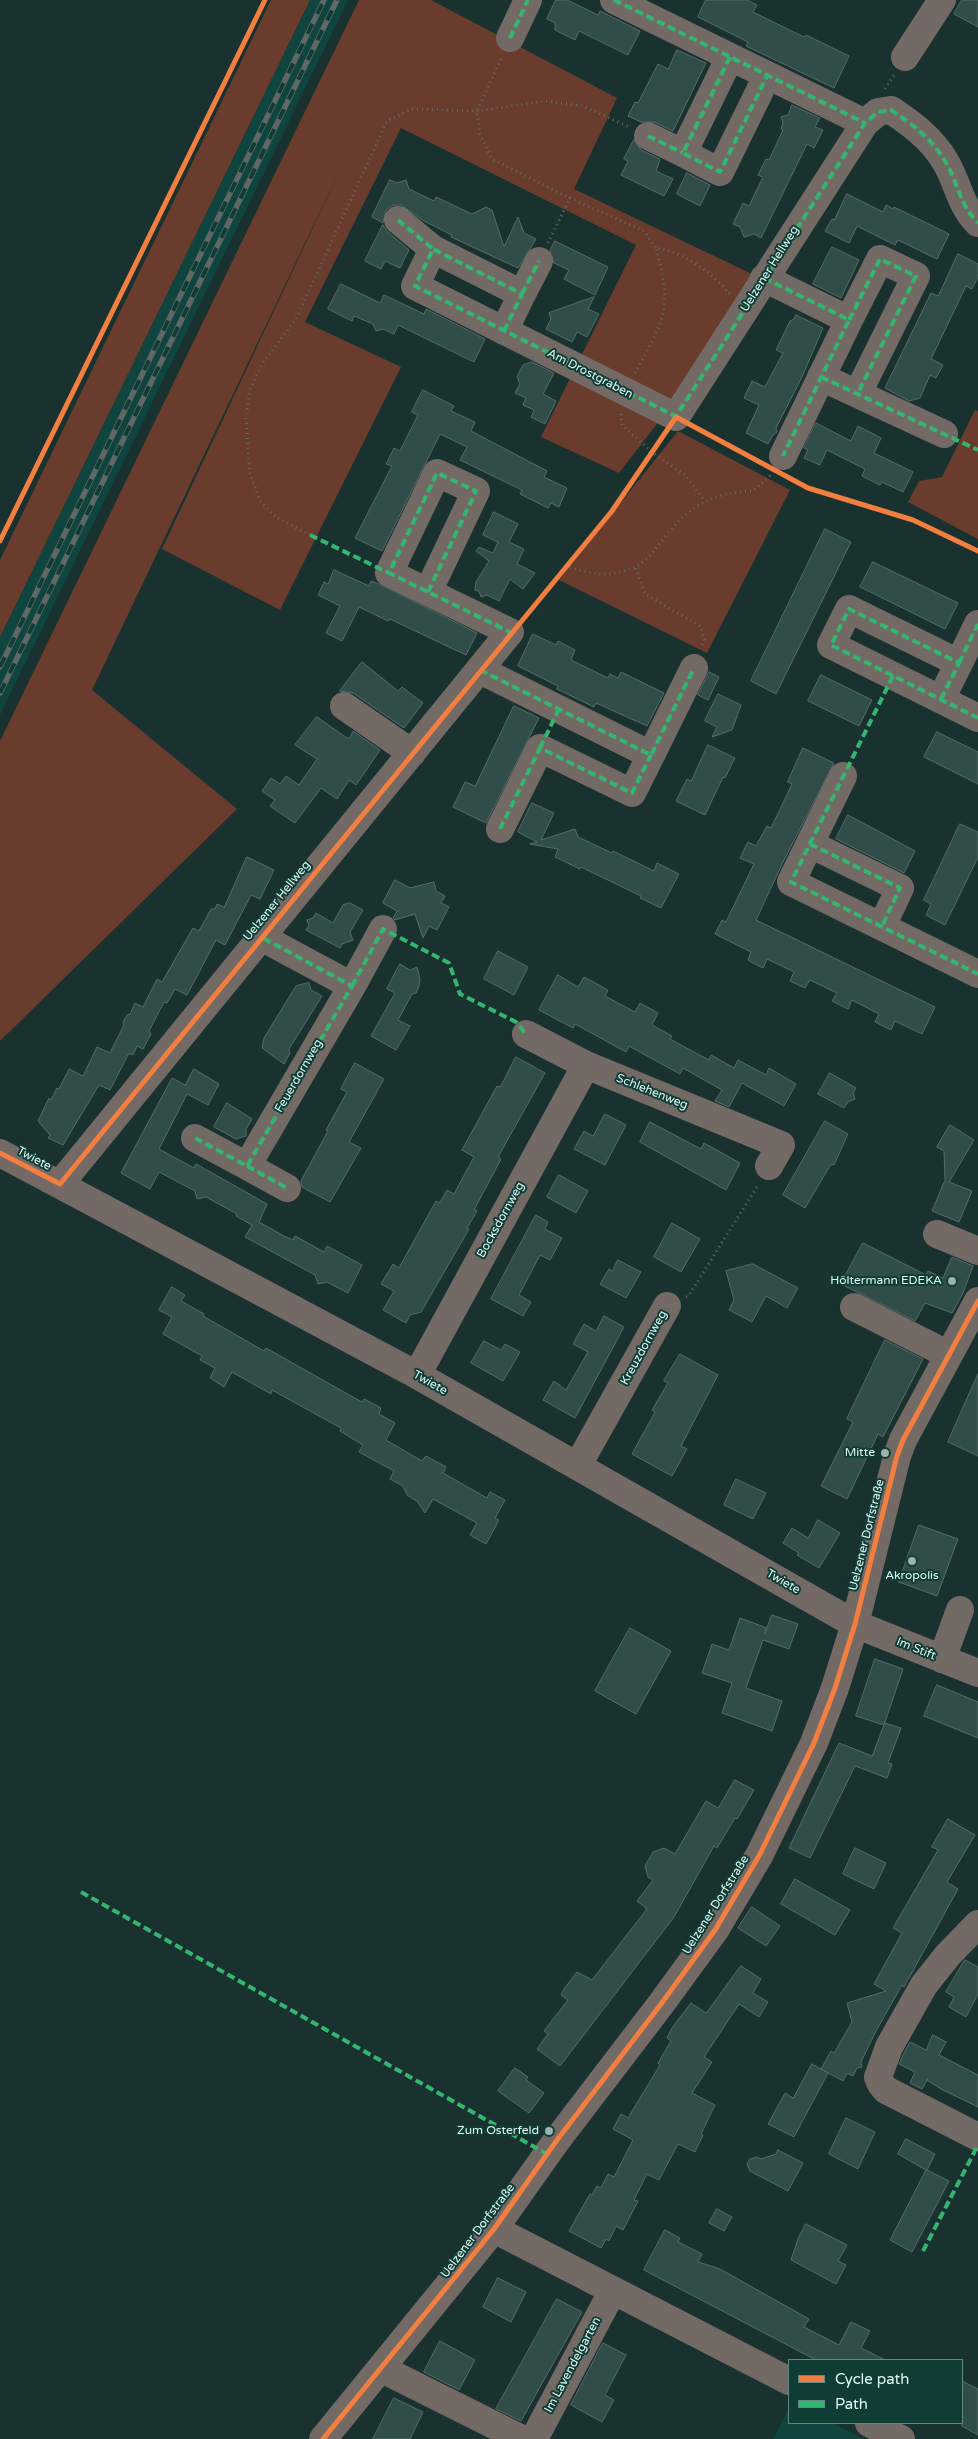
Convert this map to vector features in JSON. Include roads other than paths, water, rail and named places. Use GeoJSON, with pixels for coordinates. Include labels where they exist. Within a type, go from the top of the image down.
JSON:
{"type":"FeatureCollection","features":[{"type":"Feature","properties":{"kind":"street"},"geometry":{"type":"LineString","coordinates":[[510,38],[528,0]]}},
{"type":"Feature","properties":{"kind":"street"},"geometry":{"type":"LineString","coordinates":[[614,0],[865,123],[878,112],[891,110],[922,132],[945,161],[967,212],[978,223]]}},
{"type":"Feature","properties":{"kind":"street"},"geometry":{"type":"LineString","coordinates":[[905,57],[942,0]]}},
{"type":"Feature","properties":{"kind":"street"},"geometry":{"type":"LineString","coordinates":[[683,153],[730,57]]}},
{"type":"Feature","properties":{"kind":"street"},"geometry":{"type":"LineString","coordinates":[[648,136],[720,172],[767,76]]}},
{"type":"Feature","properties":{"kind":"street","name":"Uelzener Hellweg"},"geometry":{"type":"LineString","coordinates":[[676,417],[865,123]]}},
{"type":"Feature","properties":{"kind":"street"},"geometry":{"type":"LineString","coordinates":[[398,220],[434,249],[522,294]]}},
{"type":"Feature","properties":{"kind":"street","name":"Am Drostgraben"},"geometry":{"type":"LineString","coordinates":[[434,249],[415,286],[676,417]]}},
{"type":"Feature","properties":{"kind":"street"},"geometry":{"type":"LineString","coordinates":[[779,463],[880,258],[916,276],[858,393]]}},
{"type":"Feature","properties":{"kind":"street"},"geometry":{"type":"LineString","coordinates":[[504,331],[539,261]]}},
{"type":"Feature","properties":{"kind":"street"},"geometry":{"type":"LineString","coordinates":[[764,278],[849,320]]}},
{"type":"Feature","properties":{"kind":"street"},"geometry":{"type":"LineString","coordinates":[[821,377],[944,434]]}},
{"type":"Feature","properties":{"kind":"street","name":"Uelzener Hellweg"},"geometry":{"type":"LineString","coordinates":[[60,1184],[510,632],[428,592]]}},
{"type":"Feature","properties":{"kind":"street"},"geometry":{"type":"LineString","coordinates":[[959,663],[848,609],[831,645],[978,718]]}},
{"type":"Feature","properties":{"kind":"street"},"geometry":{"type":"LineString","coordinates":[[941,699],[978,624]]}},
{"type":"Feature","properties":{"kind":"street"},"geometry":{"type":"LineString","coordinates":[[540,748],[632,794],[694,668]]}},
{"type":"Feature","properties":{"kind":"street"},"geometry":{"type":"LineString","coordinates":[[480,670],[651,755]]}},
{"type":"Feature","properties":{"kind":"street"},"geometry":{"type":"LineString","coordinates":[[344,706],[412,754]]}},
{"type":"Feature","properties":{"kind":"street"},"geometry":{"type":"LineString","coordinates":[[500,829],[559,709]]}},
{"type":"Feature","properties":{"kind":"street"},"geometry":{"type":"LineString","coordinates":[[844,776],[791,882],[978,974]]}},
{"type":"Feature","properties":{"kind":"street"},"geometry":{"type":"LineString","coordinates":[[810,844],[900,888],[882,926]]}},
{"type":"Feature","properties":{"kind":"street","name":"Feuerdornweg"},"geometry":{"type":"LineString","coordinates":[[247,1166],[383,929]]}},
{"type":"Feature","properties":{"kind":"street"},"geometry":{"type":"LineString","coordinates":[[261,937],[352,986]]}},
{"type":"Feature","properties":{"kind":"street","name":"Schlehenweg"},"geometry":{"type":"LineString","coordinates":[[526,1034],[586,1065],[780,1147]]}},
{"type":"Feature","properties":{"kind":"street","name":"Bocksdornweg"},"geometry":{"type":"LineString","coordinates":[[417,1375],[586,1065]]}},
{"type":"Feature","properties":{"kind":"street"},"geometry":{"type":"LineString","coordinates":[[195,1138],[287,1188]]}},
{"type":"Feature","properties":{"kind":"street","name":"Twiete"},"geometry":{"type":"LineString","coordinates":[[0,1153],[417,1375],[855,1624]]}},
{"type":"Feature","properties":{"kind":"street"},"geometry":{"type":"LineString","coordinates":[[936,1234],[978,1251]]}},
{"type":"Feature","properties":{"kind":"street","name":"Uelzener Dorfstraße"},"geometry":{"type":"LineString","coordinates":[[323,2439],[382,2369],[494,2229],[557,2140],[704,1944],[760,1854],[814,1743],[855,1624],[897,1456],[978,1301]]}},
{"type":"Feature","properties":{"kind":"street","name":"Kreuzdornweg"},"geometry":{"type":"LineString","coordinates":[[578,1465],[668,1306]]}},
{"type":"Feature","properties":{"kind":"street"},"geometry":{"type":"LineString","coordinates":[[854,1307],[949,1354]]}},
{"type":"Feature","properties":{"kind":"street"},"geometry":{"type":"LineString","coordinates":[[942,1659],[960,1610]]}},
{"type":"Feature","properties":{"kind":"street","name":"Im Stift"},"geometry":{"type":"LineString","coordinates":[[855,1624],[978,1674]]}},
{"type":"Feature","properties":{"kind":"street"},"geometry":{"type":"LineString","coordinates":[[978,1924],[947,1956],[924,1985],[889,2047],[878,2077],[886,2090],[978,2137]]}},
{"type":"Feature","properties":{"kind":"street"},"geometry":{"type":"LineString","coordinates":[[494,2229],[788,2380]]}},
{"type":"Feature","properties":{"kind":"street","name":"Im Lavendelgarten"},"geometry":{"type":"LineString","coordinates":[[534,2439],[613,2290]]}},
{"type":"Feature","properties":{"kind":"street"},"geometry":{"type":"LineString","coordinates":[[382,2369],[522,2439]]}},
{"type":"Feature","properties":{"kind":"street"},"geometry":{"type":"LineString","coordinates":[[871,2424],[900,2439]]}},
{"type":"Feature","properties":{"kind":"railway"},"geometry":{"type":"LineString","coordinates":[[0,667],[324,0]]}},
{"type":"Feature","properties":{"kind":"railway"},"geometry":{"type":"LineString","coordinates":[[0,693],[337,0]]}},
{"type":"Feature","properties":{"kind":"place","name":"Höltermann EDEKA"},"geometry":{"type":"Point","coordinates":[952,1281]}},
{"type":"Feature","properties":{"kind":"place","name":"Mitte"},"geometry":{"type":"Point","coordinates":[885,1453]}},
{"type":"Feature","properties":{"kind":"place","name":"Akropolis"},"geometry":{"type":"Point","coordinates":[912,1561]}},
{"type":"Feature","properties":{"kind":"place","name":"Zum Osterfeld"},"geometry":{"type":"Point","coordinates":[549,2131]}}]}
